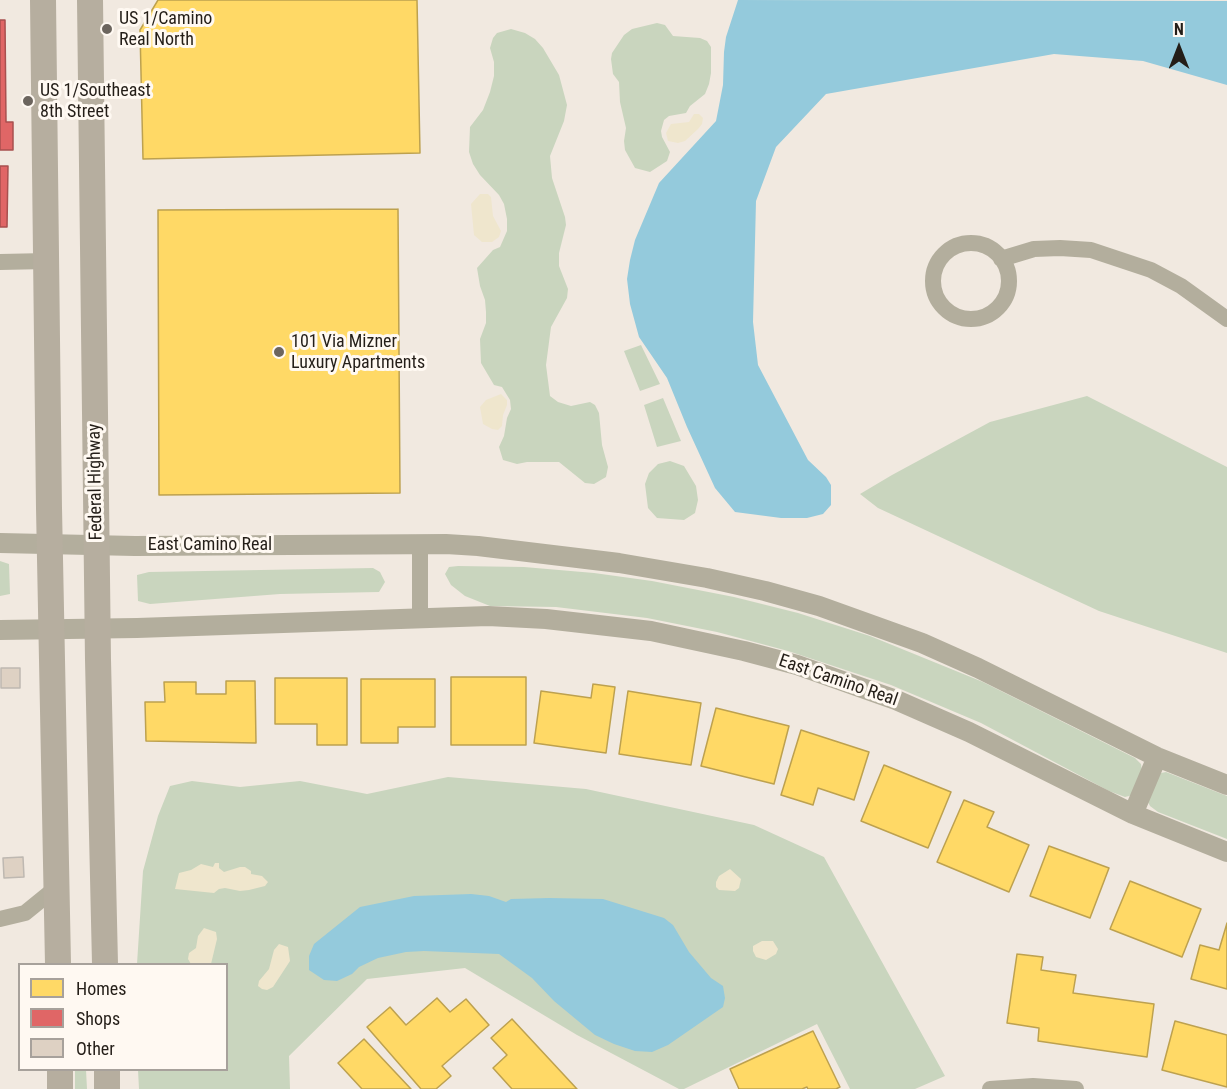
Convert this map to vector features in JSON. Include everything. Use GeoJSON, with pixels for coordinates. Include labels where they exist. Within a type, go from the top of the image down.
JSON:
{"type":"FeatureCollection","features":[{"type":"Feature","properties":{"kind":"main road"},"geometry":{"type":"LineString","coordinates":[[43,0],[58,963]]}},
{"type":"Feature","properties":{"kind":"main road","name":"Federal Highway"},"geometry":{"type":"LineString","coordinates":[[90,0],[96,545],[105,963]]}},
{"type":"Feature","properties":{"kind":"main road"},"geometry":{"type":"LineString","coordinates":[[60,1071],[60,1089]]}},
{"type":"Feature","properties":{"kind":"main road"},"geometry":{"type":"LineString","coordinates":[[107,1071],[107,1089]]}},
{"type":"Feature","properties":{"kind":"street"},"geometry":{"type":"LineString","coordinates":[[975,244],[992,250],[1001,259],[1007,270],[1009,282],[1000,306],[991,314],[979,319],[960,318],[944,309],[933,287],[933,274],[945,253],[956,246],[975,244]]}},
{"type":"Feature","properties":{"kind":"street"},"geometry":{"type":"LineString","coordinates":[[1001,259],[1034,249],[1091,250],[1151,270],[1181,286],[1227,319]]}},
{"type":"Feature","properties":{"kind":"street"},"geometry":{"type":"LineString","coordinates":[[0,262],[47,261]]}},
{"type":"Feature","properties":{"kind":"street","name":"East Camino Real"},"geometry":{"type":"LineString","coordinates":[[0,543],[478,546],[667,570],[765,591],[819,606],[922,643],[978,668],[1157,757],[1227,785]]}},
{"type":"Feature","properties":{"kind":"street"},"geometry":{"type":"LineString","coordinates":[[420,544],[420,617]]}},
{"type":"Feature","properties":{"kind":"street","name":"East Camino Real"},"geometry":{"type":"LineString","coordinates":[[0,630],[488,616],[612,626],[699,640],[797,665],[896,700],[935,716],[1133,814],[1227,852]]}},
{"type":"Feature","properties":{"kind":"street"},"geometry":{"type":"LineString","coordinates":[[1133,814],[1157,757]]}},
{"type":"Feature","properties":{"kind":"street"},"geometry":{"type":"LineString","coordinates":[[0,919],[25,913],[57,886]]}},
{"type":"Feature","properties":{"kind":"street"},"geometry":{"type":"LineString","coordinates":[[990,1089],[1033,1086],[1076,1089]]}},
{"type":"Feature","properties":{"kind":"green space"},"geometry":{"type":"Polygon","coordinates":[[[657,23],[665,25],[673,36],[700,38],[707,41],[711,47],[711,73],[705,94],[690,106],[686,113],[669,116],[664,120],[662,137],[670,152],[667,161],[650,172],[635,168],[625,150],[626,128],[620,102],[619,82],[613,74],[611,59],[612,53],[624,35],[632,29],[657,23]]]}},
{"type":"Feature","properties":{"kind":"green space"},"geometry":{"type":"Polygon","coordinates":[[[511,29],[525,33],[543,48],[559,75],[567,105],[564,121],[550,156],[552,178],[565,217],[566,225],[559,253],[559,266],[568,289],[567,298],[551,327],[546,365],[550,396],[558,402],[571,406],[590,402],[595,405],[599,413],[602,445],[608,467],[606,477],[594,484],[585,483],[559,462],[517,464],[503,460],[499,447],[511,409],[510,400],[502,387],[494,385],[481,363],[480,339],[486,323],[486,312],[477,268],[493,250],[500,247],[507,231],[507,219],[504,204],[499,195],[473,164],[469,152],[470,127],[483,110],[490,92],[494,76],[494,62],[490,48],[493,38],[497,33],[511,29]]]}},
{"type":"Feature","properties":{"kind":"green space"},"geometry":{"type":"Polygon","coordinates":[[[641,345],[660,384],[640,391],[624,351],[641,345]]]}},
{"type":"Feature","properties":{"kind":"green space"},"geometry":{"type":"Polygon","coordinates":[[[1087,396],[1227,467],[1227,653],[1099,611],[878,508],[860,494],[990,422],[1087,396]]]}},
{"type":"Feature","properties":{"kind":"green space"},"geometry":{"type":"Polygon","coordinates":[[[663,398],[681,441],[657,447],[644,405],[663,398]]]}},
{"type":"Feature","properties":{"kind":"green space"},"geometry":{"type":"Polygon","coordinates":[[[670,461],[684,466],[696,486],[698,500],[695,513],[684,520],[657,518],[648,508],[645,484],[649,473],[658,464],[670,461]]]}},
{"type":"Feature","properties":{"kind":"green space"},"geometry":{"type":"Polygon","coordinates":[[[0,561],[9,564],[10,594],[0,596],[0,561]]]}},
{"type":"Feature","properties":{"kind":"green space"},"geometry":{"type":"Polygon","coordinates":[[[449,567],[524,567],[652,581],[734,597],[798,613],[870,636],[983,682],[1135,758],[1141,764],[1142,772],[1133,795],[1125,797],[1109,791],[981,723],[891,685],[788,651],[717,632],[647,618],[556,607],[490,606],[465,596],[451,585],[445,574],[449,567]]]}},
{"type":"Feature","properties":{"kind":"green space"},"geometry":{"type":"Polygon","coordinates":[[[373,568],[380,572],[385,582],[379,592],[280,594],[150,604],[138,601],[137,575],[149,572],[373,568]]]}},
{"type":"Feature","properties":{"kind":"green space"},"geometry":{"type":"Polygon","coordinates":[[[1166,772],[1227,796],[1227,839],[1158,812],[1150,806],[1147,800],[1154,780],[1161,773],[1166,772]]]}},
{"type":"Feature","properties":{"kind":"green space"},"geometry":{"type":"Polygon","coordinates":[[[448,777],[586,789],[754,825],[824,857],[945,1076],[915,1089],[850,1089],[817,1024],[684,1089],[679,1089],[577,1035],[465,968],[367,979],[289,1056],[290,1089],[139,1089],[138,1071],[228,1071],[228,963],[137,963],[143,871],[158,816],[170,786],[192,781],[240,787],[300,781],[367,794],[448,777]]]}},
{"type":"Feature","properties":{"kind":"green space"},"geometry":{"type":"Polygon","coordinates":[[[75,1071],[86,1071],[87,1089],[75,1089],[75,1071]]]}},
{"type":"Feature","properties":{"kind":"sand"},"geometry":{"type":"Polygon","coordinates":[[[694,114],[699,114],[703,118],[698,129],[685,141],[678,143],[668,141],[666,133],[671,124],[689,122],[694,114]]]}},
{"type":"Feature","properties":{"kind":"sand"},"geometry":{"type":"Polygon","coordinates":[[[480,194],[488,194],[491,197],[493,216],[501,231],[499,237],[492,242],[482,242],[474,235],[471,204],[480,194]]]}},
{"type":"Feature","properties":{"kind":"sand"},"geometry":{"type":"Polygon","coordinates":[[[501,394],[507,400],[502,426],[498,430],[492,429],[483,424],[480,407],[486,400],[501,394]]]}},
{"type":"Feature","properties":{"kind":"sand"},"geometry":{"type":"Polygon","coordinates":[[[215,863],[219,863],[219,868],[224,872],[245,867],[251,871],[251,874],[262,876],[268,882],[265,886],[249,890],[225,888],[214,893],[175,889],[179,873],[201,864],[213,867],[215,863]]]}},
{"type":"Feature","properties":{"kind":"sand"},"geometry":{"type":"Polygon","coordinates":[[[730,869],[741,879],[739,888],[735,891],[719,890],[716,882],[719,876],[730,869]]]}},
{"type":"Feature","properties":{"kind":"sand"},"geometry":{"type":"Polygon","coordinates":[[[204,928],[216,932],[217,939],[211,963],[190,963],[188,959],[189,953],[196,948],[198,936],[204,928]]]}},
{"type":"Feature","properties":{"kind":"sand"},"geometry":{"type":"Polygon","coordinates":[[[762,941],[773,941],[778,949],[776,954],[766,960],[756,957],[753,951],[753,946],[762,941]]]}},
{"type":"Feature","properties":{"kind":"sand"},"geometry":{"type":"Polygon","coordinates":[[[279,944],[288,947],[290,961],[273,987],[267,990],[262,989],[258,986],[259,981],[269,969],[274,950],[279,944]]]}},
{"type":"Feature","properties":{"kind":"water"},"geometry":{"type":"Polygon","coordinates":[[[738,0],[1227,1],[1227,85],[1143,61],[1054,54],[826,94],[776,147],[756,201],[753,322],[758,365],[808,460],[831,485],[831,505],[823,514],[807,518],[781,518],[735,512],[715,488],[667,378],[639,337],[630,304],[627,279],[630,260],[635,240],[659,183],[716,121],[723,85],[726,37],[738,0]]]}},
{"type":"Feature","properties":{"kind":"water"},"geometry":{"type":"Polygon","coordinates":[[[471,894],[489,896],[506,902],[511,899],[603,899],[664,918],[673,925],[689,952],[711,978],[723,986],[725,998],[723,1007],[668,1045],[652,1052],[635,1051],[595,1035],[554,1001],[532,978],[499,954],[406,952],[378,958],[337,981],[324,980],[309,970],[309,956],[314,944],[360,907],[414,896],[471,894]]]}},
{"type":"Feature","properties":{"kind":"building: Homes"},"geometry":{"type":"Polygon","coordinates":[[[158,0],[417,0],[420,153],[143,159],[140,30],[158,0]]]}},
{"type":"Feature","properties":{"kind":"building: Homes","name":"101 Via Mizner Luxury Apartments"},"geometry":{"type":"Polygon","coordinates":[[[398,209],[400,493],[159,495],[158,210],[398,209]]]}},
{"type":"Feature","properties":{"kind":"building: Homes"},"geometry":{"type":"Polygon","coordinates":[[[451,677],[526,677],[526,745],[451,745],[451,677]]]}},
{"type":"Feature","properties":{"kind":"building: Homes"},"geometry":{"type":"Polygon","coordinates":[[[275,678],[347,678],[347,745],[317,745],[317,724],[275,724],[275,678]]]}},
{"type":"Feature","properties":{"kind":"building: Homes"},"geometry":{"type":"Polygon","coordinates":[[[361,679],[435,679],[435,727],[398,727],[398,743],[361,743],[361,679]]]}},
{"type":"Feature","properties":{"kind":"building: Homes"},"geometry":{"type":"Polygon","coordinates":[[[226,681],[255,681],[256,743],[146,741],[145,702],[165,702],[164,682],[196,682],[196,694],[226,694],[226,681]]]}},
{"type":"Feature","properties":{"kind":"building: Homes"},"geometry":{"type":"Polygon","coordinates":[[[593,684],[615,687],[606,753],[534,743],[541,691],[591,698],[593,684]]]}},
{"type":"Feature","properties":{"kind":"building: Homes"},"geometry":{"type":"Polygon","coordinates":[[[628,691],[701,703],[691,765],[619,754],[628,691]]]}},
{"type":"Feature","properties":{"kind":"building: Homes"},"geometry":{"type":"Polygon","coordinates":[[[716,708],[789,726],[774,784],[701,766],[716,708]]]}},
{"type":"Feature","properties":{"kind":"building: Homes"},"geometry":{"type":"Polygon","coordinates":[[[801,730],[869,752],[854,800],[818,788],[813,805],[781,795],[801,730]]]}},
{"type":"Feature","properties":{"kind":"building: Homes"},"geometry":{"type":"Polygon","coordinates":[[[884,765],[951,792],[928,848],[861,821],[884,765]]]}},
{"type":"Feature","properties":{"kind":"building: Homes"},"geometry":{"type":"Polygon","coordinates":[[[964,800],[994,812],[987,827],[1029,845],[1009,892],[937,862],[964,800]]]}},
{"type":"Feature","properties":{"kind":"building: Homes"},"geometry":{"type":"Polygon","coordinates":[[[1049,846],[1109,868],[1090,918],[1030,896],[1049,846]]]}},
{"type":"Feature","properties":{"kind":"building: Homes"},"geometry":{"type":"Polygon","coordinates":[[[1130,881],[1201,909],[1182,957],[1110,929],[1130,881]]]}},
{"type":"Feature","properties":{"kind":"building: Homes"},"geometry":{"type":"Polygon","coordinates":[[[1227,923],[1227,989],[1191,979],[1200,945],[1219,950],[1227,923]]]}},
{"type":"Feature","properties":{"kind":"building: Homes"},"geometry":{"type":"Polygon","coordinates":[[[1017,954],[1043,957],[1041,970],[1076,975],[1073,993],[1154,1004],[1147,1057],[1038,1041],[1039,1028],[1007,1023],[1017,954]]]}},
{"type":"Feature","properties":{"kind":"building: Homes"},"geometry":{"type":"Polygon","coordinates":[[[437,998],[450,1012],[466,999],[489,1025],[442,1066],[451,1076],[436,1089],[421,1089],[367,1027],[390,1007],[406,1025],[437,998]]]}},
{"type":"Feature","properties":{"kind":"building: Homes"},"geometry":{"type":"Polygon","coordinates":[[[512,1019],[577,1089],[512,1089],[493,1068],[507,1055],[491,1038],[512,1019]]]}},
{"type":"Feature","properties":{"kind":"building: Homes"},"geometry":{"type":"Polygon","coordinates":[[[1175,1021],[1227,1035],[1227,1087],[1162,1070],[1175,1021]]]}},
{"type":"Feature","properties":{"kind":"building: Homes"},"geometry":{"type":"Polygon","coordinates":[[[813,1031],[840,1087],[836,1089],[808,1089],[807,1087],[802,1089],[739,1089],[730,1069],[813,1031]]]}},
{"type":"Feature","properties":{"kind":"building: Homes"},"geometry":{"type":"Polygon","coordinates":[[[364,1039],[411,1089],[362,1089],[338,1063],[364,1039]]]}},
{"type":"Feature","properties":{"kind":"building: Shops"},"geometry":{"type":"Polygon","coordinates":[[[0,20],[5,20],[6,122],[13,122],[13,150],[0,150],[0,20]]]}},
{"type":"Feature","properties":{"kind":"building: Shops"},"geometry":{"type":"Polygon","coordinates":[[[0,166],[8,166],[7,227],[0,227],[0,166]]]}},
{"type":"Feature","properties":{"kind":"building: Other"},"geometry":{"type":"Polygon","coordinates":[[[1,668],[20,668],[20,688],[1,688],[1,668]]]}},
{"type":"Feature","properties":{"kind":"building: Other"},"geometry":{"type":"Polygon","coordinates":[[[23,857],[24,877],[4,878],[3,858],[23,857]]]}},
{"type":"Feature","properties":{"kind":"place","name":"US 1/Camino Real North"},"geometry":{"type":"Point","coordinates":[107,29]}},
{"type":"Feature","properties":{"kind":"place","name":"US 1/Southeast 8th Street"},"geometry":{"type":"Point","coordinates":[28,101]}},
{"type":"Feature","properties":{"kind":"place","name":"101 Via Mizner Luxury Apartments"},"geometry":{"type":"Point","coordinates":[279,352]}}]}
